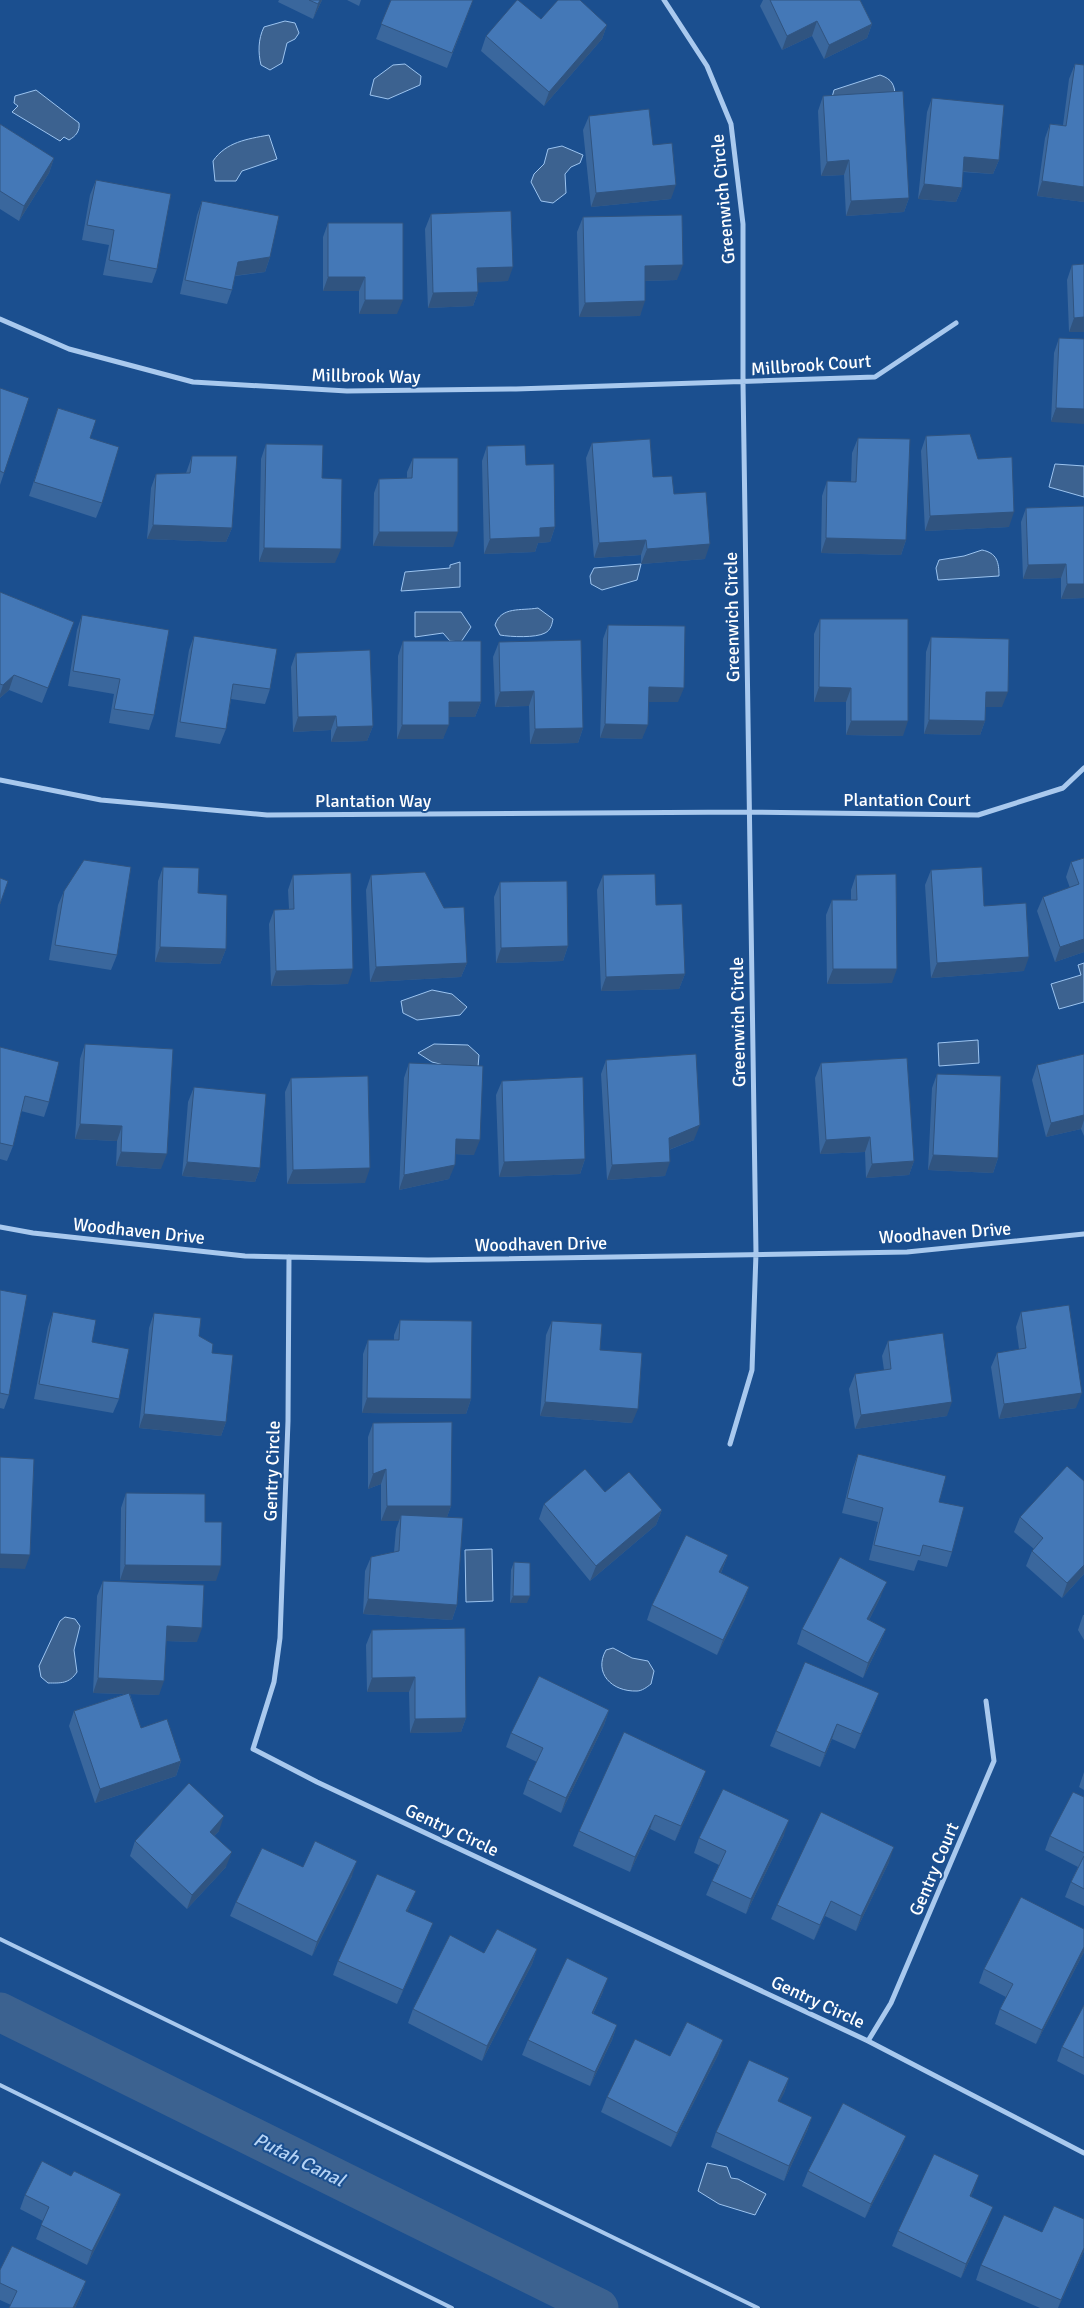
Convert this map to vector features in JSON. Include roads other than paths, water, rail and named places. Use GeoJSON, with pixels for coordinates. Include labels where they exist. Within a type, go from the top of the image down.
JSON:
{"type":"FeatureCollection","features":[{"type":"Feature","properties":{"kind":"street","name":"Greenwich Circle"},"geometry":{"type":"LineString","coordinates":[[664,0],[708,66],[731,124],[743,224],[748,812],[756,1253],[752,1370],[730,1444]]}},
{"type":"Feature","properties":{"kind":"street","name":"Millbrook Way"},"geometry":{"type":"LineString","coordinates":[[0,320],[69,349],[193,382],[347,391],[743,383]]}},
{"type":"Feature","properties":{"kind":"street","name":"Millbrook Court"},"geometry":{"type":"LineString","coordinates":[[743,383],[875,378],[956,323]]}},
{"type":"Feature","properties":{"kind":"street","name":"Plantation Court"},"geometry":{"type":"LineString","coordinates":[[748,812],[978,814],[1063,788],[1084,768]]}},
{"type":"Feature","properties":{"kind":"street","name":"Plantation Way"},"geometry":{"type":"LineString","coordinates":[[0,780],[101,800],[266,815],[748,812]]}},
{"type":"Feature","properties":{"kind":"street","name":"Woodhaven Drive"},"geometry":{"type":"LineString","coordinates":[[0,1227],[33,1233],[235,1255],[428,1260],[756,1253],[907,1252],[1084,1234]]}},
{"type":"Feature","properties":{"kind":"street","name":"Gentry Circle"},"geometry":{"type":"LineString","coordinates":[[289,1257],[288,1420],[280,1638],[274,1682],[253,1749],[318,1782],[868,2040],[1084,2153]]}},
{"type":"Feature","properties":{"kind":"street","name":"Gentry Court"},"geometry":{"type":"LineString","coordinates":[[868,2040],[891,2004],[994,1761],[986,1701]]}},
{"type":"Feature","properties":{"kind":"lane"},"geometry":{"type":"LineString","coordinates":[[0,1939],[758,2308]]}},
{"type":"Feature","properties":{"kind":"lane"},"geometry":{"type":"LineString","coordinates":[[0,2085],[452,2308]]}},
{"type":"Feature","properties":{"kind":"water"},"geometry":{"type":"Polygon","coordinates":[[[285,21],[295,23],[299,33],[295,39],[287,43],[282,63],[270,70],[261,65],[259,51],[261,36],[264,27],[285,21]]]}},
{"type":"Feature","properties":{"kind":"water"},"geometry":{"type":"Polygon","coordinates":[[[405,64],[421,76],[420,85],[388,99],[370,95],[374,79],[393,65],[405,64]]]}},
{"type":"Feature","properties":{"kind":"water"},"geometry":{"type":"Polygon","coordinates":[[[880,75],[892,83],[895,97],[831,101],[834,90],[880,75]]]}},
{"type":"Feature","properties":{"kind":"water"},"geometry":{"type":"Polygon","coordinates":[[[36,90],[79,123],[78,131],[74,137],[69,140],[64,137],[60,141],[12,112],[18,106],[14,103],[15,96],[36,90]]]}},
{"type":"Feature","properties":{"kind":"water"},"geometry":{"type":"Polygon","coordinates":[[[269,135],[277,159],[242,171],[236,181],[215,181],[213,161],[224,149],[238,142],[269,135]]]}},
{"type":"Feature","properties":{"kind":"water"},"geometry":{"type":"Polygon","coordinates":[[[562,146],[583,155],[580,163],[571,167],[565,174],[566,193],[553,203],[541,201],[531,182],[534,174],[544,164],[548,149],[562,146]]]}},
{"type":"Feature","properties":{"kind":"water"},"geometry":{"type":"Polygon","coordinates":[[[1055,464],[1084,466],[1084,497],[1049,487],[1055,464]]]}},
{"type":"Feature","properties":{"kind":"water"},"geometry":{"type":"Polygon","coordinates":[[[982,550],[991,553],[996,559],[999,576],[938,580],[936,568],[939,560],[964,556],[982,550]]]}},
{"type":"Feature","properties":{"kind":"water"},"geometry":{"type":"Polygon","coordinates":[[[460,562],[460,587],[401,591],[405,572],[450,568],[450,565],[460,562]]]}},
{"type":"Feature","properties":{"kind":"water"},"geometry":{"type":"Polygon","coordinates":[[[641,564],[637,580],[602,590],[591,584],[590,576],[594,568],[641,564]]]}},
{"type":"Feature","properties":{"kind":"water"},"geometry":{"type":"Polygon","coordinates":[[[538,608],[553,619],[551,627],[547,632],[541,635],[517,637],[500,635],[495,625],[502,615],[512,610],[538,608]]]}},
{"type":"Feature","properties":{"kind":"water"},"geometry":{"type":"Polygon","coordinates":[[[415,612],[461,612],[471,627],[461,642],[450,641],[443,633],[415,637],[415,612]]]}},
{"type":"Feature","properties":{"kind":"water"},"geometry":{"type":"Polygon","coordinates":[[[1084,963],[1084,1002],[1059,1009],[1051,984],[1081,975],[1078,965],[1084,963]]]}},
{"type":"Feature","properties":{"kind":"water"},"geometry":{"type":"Polygon","coordinates":[[[432,990],[452,994],[467,1007],[460,1015],[417,1020],[403,1013],[401,1001],[432,990]]]}},
{"type":"Feature","properties":{"kind":"water"},"geometry":{"type":"Polygon","coordinates":[[[978,1040],[979,1063],[939,1066],[938,1043],[978,1040]]]}},
{"type":"Feature","properties":{"kind":"water"},"geometry":{"type":"Polygon","coordinates":[[[434,1044],[468,1045],[479,1055],[478,1067],[467,1071],[432,1062],[418,1053],[434,1044]]]}},
{"type":"Feature","properties":{"kind":"water"},"geometry":{"type":"Polygon","coordinates":[[[492,1549],[493,1601],[466,1602],[465,1550],[492,1549]]]}},
{"type":"Feature","properties":{"kind":"water"},"geometry":{"type":"Polygon","coordinates":[[[65,1617],[75,1619],[80,1626],[74,1650],[77,1672],[68,1681],[48,1683],[41,1677],[39,1666],[60,1621],[65,1617]]]}},
{"type":"Feature","properties":{"kind":"water"},"geometry":{"type":"Polygon","coordinates":[[[613,1648],[632,1658],[648,1661],[654,1671],[651,1684],[637,1691],[620,1688],[607,1680],[602,1666],[603,1658],[606,1650],[613,1648]]]}},
{"type":"Feature","properties":{"kind":"water"},"geometry":{"type":"Polygon","coordinates":[[[707,2163],[727,2167],[731,2178],[738,2179],[766,2194],[755,2215],[719,2204],[698,2191],[707,2163]]]}},
{"type":"Feature","properties":{"kind":"waterway","name":"Putah Canal"},"geometry":{"type":"LineString","coordinates":[[0,2012],[599,2308]]}}]}
